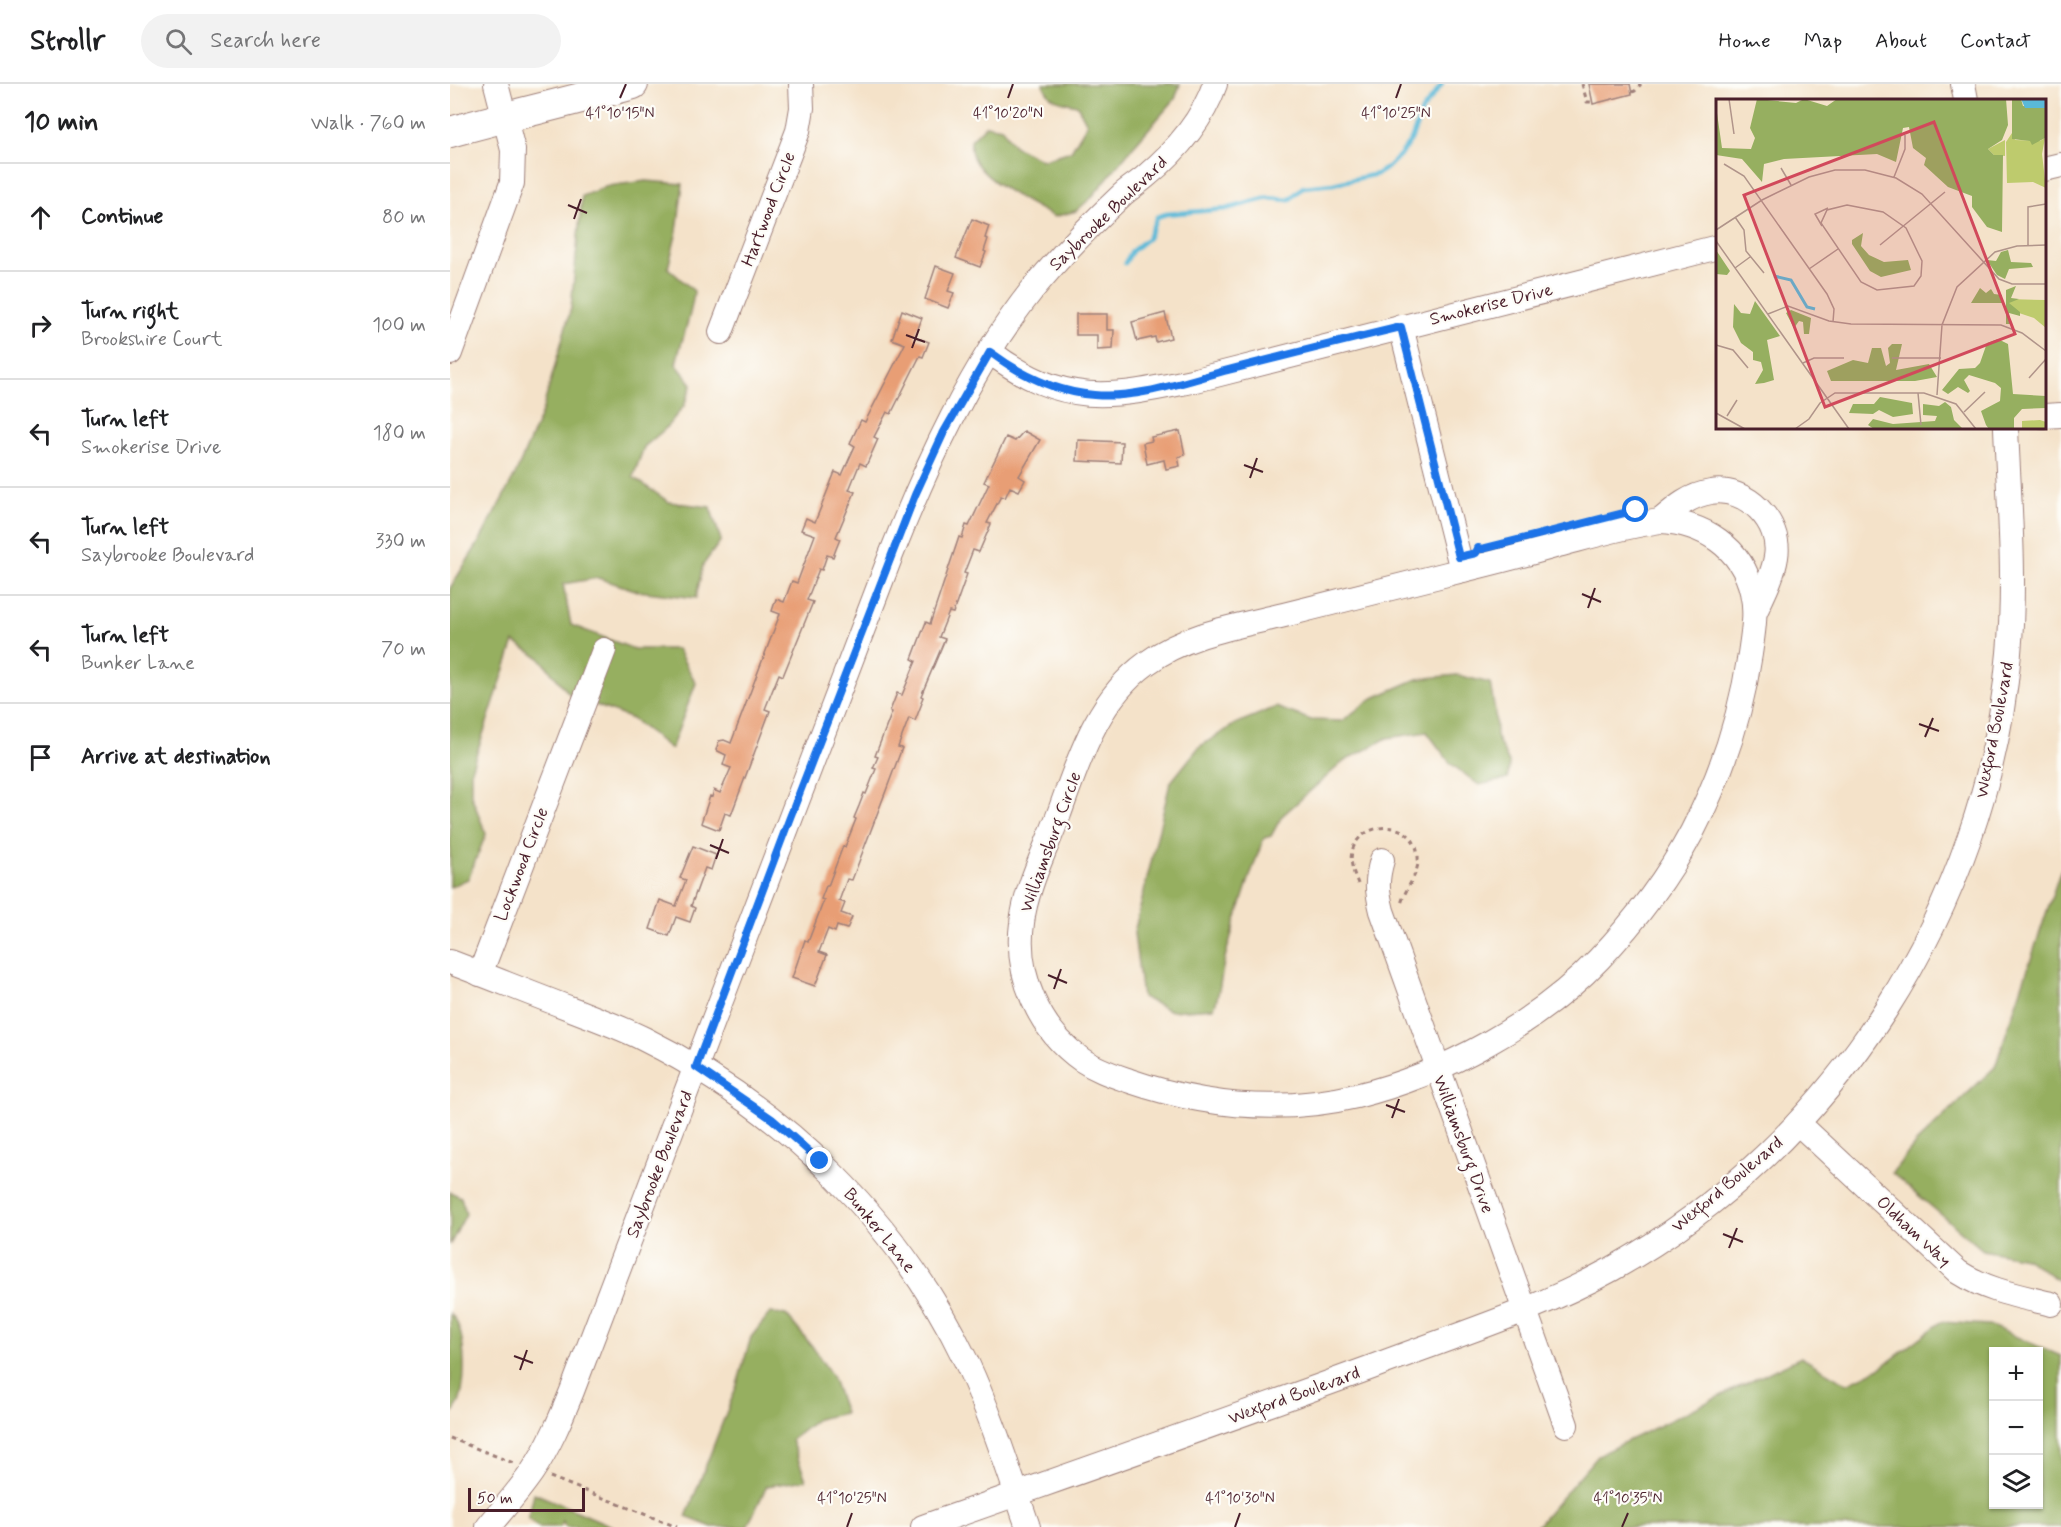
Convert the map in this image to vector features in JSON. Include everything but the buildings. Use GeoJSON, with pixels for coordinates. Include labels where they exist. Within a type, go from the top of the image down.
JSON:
{"type":"FeatureCollection","features":[{"type":"Feature","properties":{"kind":"main road"},"geometry":{"type":"LineString","coordinates":[[450,132],[506,116],[564,104],[633,84]]}},
{"type":"Feature","properties":{"kind":"street"},"geometry":{"type":"LineString","coordinates":[[450,352],[512,183],[513,150],[496,84]]}},
{"type":"Feature","properties":{"kind":"street","name":"Hartwood Circle"},"geometry":{"type":"LineString","coordinates":[[721,332],[798,131],[802,108],[801,84]]}},
{"type":"Feature","properties":{"kind":"street","name":"Saybrooke Boulevard"},"geometry":{"type":"LineString","coordinates":[[488,1527],[533,1471],[557,1426],[915,495],[944,432],[990,352],[1020,306],[1071,246],[1186,137],[1200,118],[1215,84]]}},
{"type":"Feature","properties":{"kind":"street"},"geometry":{"type":"LineString","coordinates":[[1963,84],[1966,99]]}},
{"type":"Feature","properties":{"kind":"street"},"geometry":{"type":"LineString","coordinates":[[2046,169],[2061,165]]}},
{"type":"Feature","properties":{"kind":"street","name":"Smokerise Drive"},"geometry":{"type":"LineString","coordinates":[[990,352],[1028,376],[1058,388],[1094,395],[1116,395],[1196,380],[1716,248]]}},
{"type":"Feature","properties":{"kind":"street"},"geometry":{"type":"LineString","coordinates":[[1401,327],[1462,570]]}},
{"type":"Feature","properties":{"kind":"street"},"geometry":{"type":"LineString","coordinates":[[2046,416],[2061,415]]}},
{"type":"Feature","properties":{"kind":"street","name":"Wexford Boulevard"},"geometry":{"type":"LineString","coordinates":[[923,1527],[1473,1331],[1564,1294],[1613,1269],[1676,1228],[1745,1174],[1798,1123],[1863,1045],[1920,952],[1949,891],[1984,792],[2001,714],[2009,653],[2012,561],[2006,429]]}},
{"type":"Feature","properties":{"kind":"street"},"geometry":{"type":"LineString","coordinates":[[1660,521],[1679,505],[1698,495],[1713,491],[1732,493],[1754,504],[1770,522],[1776,538],[1777,556],[1770,579],[1754,614]]}},
{"type":"Feature","properties":{"kind":"street","name":"Williamsburg Circle"},"geometry":{"type":"LineString","coordinates":[[1660,521],[1694,526],[1712,535],[1737,558],[1747,576],[1753,595],[1754,614],[1747,672],[1731,740],[1702,812],[1676,859],[1628,927],[1596,963],[1564,991],[1515,1026],[1438,1070],[1392,1086],[1335,1100],[1300,1104],[1231,1105],[1168,1094],[1085,1062],[1054,1033],[1039,1012],[1026,982],[1022,958],[1022,921],[1031,888],[1094,726],[1114,694],[1144,664],[1188,640],[1598,533],[1660,521]]}},
{"type":"Feature","properties":{"kind":"street","name":"Lockwood Circle"},"geometry":{"type":"LineString","coordinates":[[480,974],[562,754],[604,650]]}},
{"type":"Feature","properties":{"kind":"street","name":"Williamsburg Drive"},"geometry":{"type":"LineString","coordinates":[[1382,860],[1377,890],[1382,911],[1566,1425]]}},
{"type":"Feature","properties":{"kind":"street","name":"Bunker Lane"},"geometry":{"type":"LineString","coordinates":[[450,962],[622,1029],[696,1067],[741,1096],[789,1132],[859,1200],[895,1245],[936,1307],[965,1359],[978,1387],[1028,1527]]}},
{"type":"Feature","properties":{"kind":"street","name":"Oldham Way"},"geometry":{"type":"LineString","coordinates":[[1798,1123],[1958,1272],[1997,1290],[2051,1304]]}},
{"type":"Feature","properties":{"kind":"path"},"geometry":{"type":"LineString","coordinates":[[1582,84],[1587,102],[1593,102]]}},
{"type":"Feature","properties":{"kind":"path"},"geometry":{"type":"LineString","coordinates":[[1632,92],[1641,84]]}},
{"type":"Feature","properties":{"kind":"path"},"geometry":{"type":"LineString","coordinates":[[1358,885],[1352,865],[1356,843],[1370,830],[1379,827],[1401,830],[1410,837],[1418,855],[1416,872],[1401,905]]}},
{"type":"Feature","properties":{"kind":"path"},"geometry":{"type":"LineString","coordinates":[[450,1438],[524,1466]]}},
{"type":"Feature","properties":{"kind":"path"},"geometry":{"type":"LineString","coordinates":[[542,1474],[677,1527]]}},
{"type":"Feature","properties":{"kind":"green space"},"geometry":{"type":"Polygon","coordinates":[[[1043,84],[1180,84],[1175,99],[1091,198],[1076,211],[1054,217],[995,182],[976,163],[971,152],[971,140],[986,125],[1002,128],[1014,146],[1042,160],[1071,151],[1087,124],[1077,105],[1052,98],[1043,84]]]}},
{"type":"Feature","properties":{"kind":"green space"},"geometry":{"type":"Polygon","coordinates":[[[646,181],[683,184],[677,231],[668,268],[694,291],[676,364],[692,384],[684,406],[665,429],[644,447],[633,477],[669,502],[710,507],[721,540],[703,565],[696,598],[638,591],[598,578],[563,584],[571,625],[634,649],[677,649],[696,683],[671,749],[632,719],[570,695],[540,658],[514,642],[471,770],[471,795],[486,834],[468,879],[450,887],[450,588],[479,542],[515,475],[542,412],[571,308],[582,196],[608,186],[646,181]]]}},
{"type":"Feature","properties":{"kind":"green space"},"geometry":{"type":"Polygon","coordinates":[[[1457,675],[1490,683],[1495,711],[1496,736],[1509,763],[1508,779],[1479,785],[1450,763],[1427,732],[1387,738],[1343,762],[1282,816],[1271,836],[1264,838],[1234,925],[1214,1008],[1171,1011],[1142,997],[1134,933],[1170,783],[1199,747],[1235,724],[1276,707],[1311,720],[1342,721],[1371,699],[1417,679],[1457,675]]]}},
{"type":"Feature","properties":{"kind":"green space"},"geometry":{"type":"Polygon","coordinates":[[[2061,869],[2061,1282],[2025,1258],[1983,1250],[1892,1173],[1916,1143],[1995,1067],[2061,869]]]}},
{"type":"Feature","properties":{"kind":"green space"},"geometry":{"type":"Polygon","coordinates":[[[450,1192],[461,1197],[466,1214],[450,1245],[450,1192]]]}},
{"type":"Feature","properties":{"kind":"green space"},"geometry":{"type":"Polygon","coordinates":[[[450,1313],[460,1330],[464,1367],[460,1400],[450,1417],[450,1313]]]}},
{"type":"Feature","properties":{"kind":"green space"},"geometry":{"type":"Polygon","coordinates":[[[770,1313],[786,1315],[812,1346],[832,1376],[845,1413],[817,1419],[791,1440],[806,1480],[767,1486],[747,1527],[712,1527],[686,1517],[737,1385],[751,1337],[770,1313]]]}},
{"type":"Feature","properties":{"kind":"green space"},"geometry":{"type":"Polygon","coordinates":[[[1941,1322],[1989,1325],[2040,1347],[1989,1347],[1989,1509],[2043,1509],[2043,1348],[2061,1356],[2061,1527],[1536,1527],[1598,1455],[1801,1357],[1847,1384],[1882,1367],[1941,1322]]]}},
{"type":"Feature","properties":{"kind":"green space"},"geometry":{"type":"Polygon","coordinates":[[[534,1493],[614,1527],[566,1527],[562,1521],[560,1527],[539,1527],[528,1519],[534,1493]]]}},
{"type":"Feature","properties":{"kind":"waterway"},"geometry":{"type":"LineString","coordinates":[[1125,263],[1132,251],[1148,238],[1157,217],[1166,214],[1226,209],[1268,198],[1289,200],[1303,187],[1333,184],[1377,174],[1388,167],[1411,140],[1422,111],[1442,84]]}},
{"type":"Feature","properties":{"kind":"route"},"geometry":{"type":"LineString","coordinates":[[820,1161],[772,1119],[696,1067],[915,495],[944,432],[990,352],[1028,376],[1046,384],[1094,395],[1116,395],[1196,380],[1401,327],[1459,557],[1476,553],[1478,548],[1482,549],[1636,510]]}}]}
